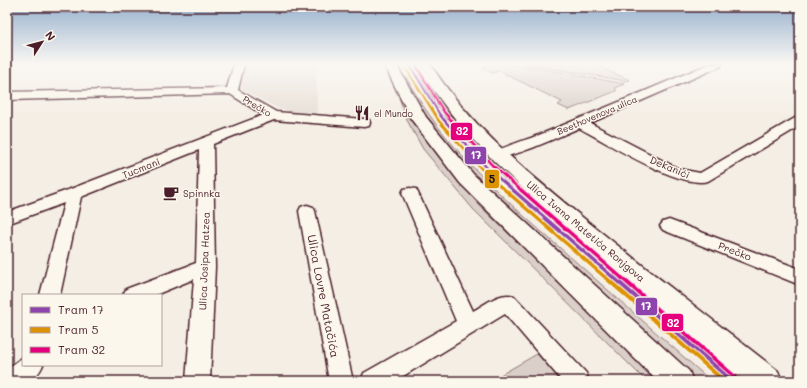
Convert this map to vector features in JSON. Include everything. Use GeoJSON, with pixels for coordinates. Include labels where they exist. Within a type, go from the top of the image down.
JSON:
{"type":"FeatureCollection","features":[{"type":"Feature","properties":{"kind":"street"},"geometry":{"type":"LineString","coordinates":[[232,91],[235,82]]}},
{"type":"Feature","properties":{"kind":"street"},"geometry":{"type":"LineString","coordinates":[[400,82],[419,119],[468,179],[678,381]]}},
{"type":"Feature","properties":{"kind":"street","name":"Ulica Ivana Matetića Ronjgova"},"geometry":{"type":"LineString","coordinates":[[434,82],[454,109],[473,131],[542,195],[614,257],[767,381]]}},
{"type":"Feature","properties":{"kind":"street","name":"Beethovenova ulica"},"geometry":{"type":"LineString","coordinates":[[498,154],[580,123],[675,82]]}},
{"type":"Feature","properties":{"kind":"street","name":"Prečko"},"geometry":{"type":"LineString","coordinates":[[7,96],[232,91],[252,105],[274,116],[364,123]]}},
{"type":"Feature","properties":{"kind":"street","name":"Tucmani"},"geometry":{"type":"LineString","coordinates":[[7,218],[74,194],[274,116]]}},
{"type":"Feature","properties":{"kind":"street","name":"Dekanići"},"geometry":{"type":"LineString","coordinates":[[580,123],[674,172],[694,178],[703,178],[800,121]]}},
{"type":"Feature","properties":{"kind":"street","name":"Ulica Josipa Hatzea"},"geometry":{"type":"LineString","coordinates":[[198,381],[205,266],[206,142]]}},
{"type":"Feature","properties":{"kind":"street"},"geometry":{"type":"LineString","coordinates":[[410,193],[469,325]]}},
{"type":"Feature","properties":{"kind":"street"},"geometry":{"type":"LineString","coordinates":[[50,294],[74,194]]}},
{"type":"Feature","properties":{"kind":"street","name":"Ulica Lovre Matačića"},"geometry":{"type":"LineString","coordinates":[[307,211],[341,381]]}},
{"type":"Feature","properties":{"kind":"street","name":"Prečko"},"geometry":{"type":"LineString","coordinates":[[669,226],[800,277]]}},
{"type":"Feature","properties":{"kind":"street"},"geometry":{"type":"LineString","coordinates":[[135,294],[205,266]]}},
{"type":"Feature","properties":{"kind":"street"},"geometry":{"type":"LineString","coordinates":[[373,381],[507,302],[577,381]]}},
{"type":"Feature","properties":{"kind":"street"},"geometry":{"type":"LineString","coordinates":[[10,381],[30,366]]}},
{"type":"Feature","properties":{"kind":"shaded area"},"geometry":{"type":"Polygon","coordinates":[[[241,82],[316,82],[317,115],[278,108],[243,90],[241,82]]]}},
{"type":"Feature","properties":{"kind":"shaded area"},"geometry":{"type":"Polygon","coordinates":[[[405,82],[409,82],[421,103],[458,151],[501,195],[711,381],[696,381],[656,347],[479,182],[432,125],[405,82]]]}},
{"type":"Feature","properties":{"kind":"shaded area"},"geometry":{"type":"Polygon","coordinates":[[[422,82],[428,82],[450,115],[483,152],[557,217],[554,218],[754,381],[739,381],[528,202],[486,162],[447,119],[422,82]]]}},
{"type":"Feature","properties":{"kind":"shaded area"},"geometry":{"type":"Polygon","coordinates":[[[522,82],[615,82],[625,84],[616,87],[616,91],[569,110],[558,105],[562,102],[522,82]]]}},
{"type":"Feature","properties":{"kind":"shaded area"},"geometry":{"type":"Polygon","coordinates":[[[399,98],[436,153],[479,205],[660,381],[646,381],[473,209],[423,149],[408,122],[399,98]]]}},
{"type":"Feature","properties":{"kind":"shaded area"},"geometry":{"type":"Polygon","coordinates":[[[537,354],[561,381],[490,381],[537,354]]]}},
{"type":"Feature","properties":{"kind":"tram line","name":"5"},"geometry":{"type":"LineString","coordinates":[[414,82],[436,118],[485,173],[724,381]]}},
{"type":"Feature","properties":{"kind":"tram line","name":"17"},"geometry":{"type":"LineString","coordinates":[[420,82],[440,115],[488,169],[732,381]]}},
{"type":"Feature","properties":{"kind":"tram line","name":"32"},"geometry":{"type":"LineString","coordinates":[[426,82],[444,112],[492,165],[735,377]]}},
{"type":"Feature","properties":{"kind":"place","name":"el Mundo"},"geometry":{"type":"Point","coordinates":[362,113]}},
{"type":"Feature","properties":{"kind":"place","name":"Spinnka"},"geometry":{"type":"Point","coordinates":[171,193]}}]}
